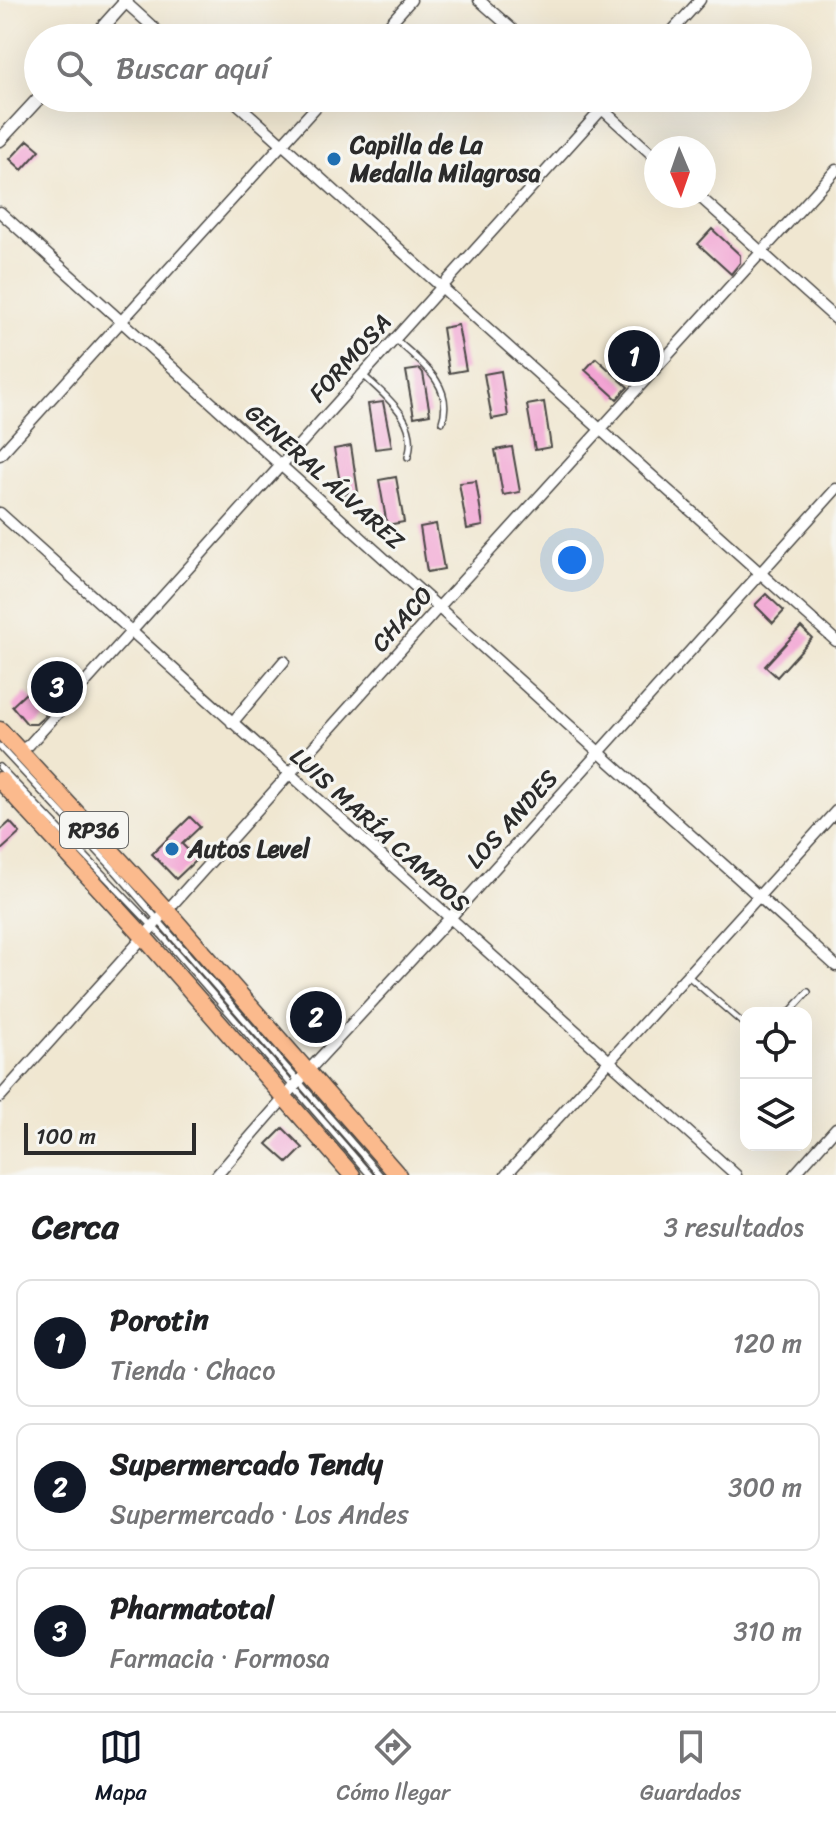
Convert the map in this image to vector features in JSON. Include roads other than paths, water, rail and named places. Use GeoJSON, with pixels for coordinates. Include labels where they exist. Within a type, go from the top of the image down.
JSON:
{"type":"FeatureCollection","features":[{"type":"Feature","properties":{"kind":"main road","name":"RP36"},"geometry":{"type":"LineString","coordinates":[[0,730],[20,751],[155,923],[296,1085],[352,1175]]}},
{"type":"Feature","properties":{"kind":"main road","name":"RP36"},"geometry":{"type":"LineString","coordinates":[[0,780],[155,923],[296,1085],[398,1175]]}},
{"type":"Feature","properties":{"kind":"street"},"geometry":{"type":"LineString","coordinates":[[390,24],[411,0]]}},
{"type":"Feature","properties":{"kind":"street"},"geometry":{"type":"LineString","coordinates":[[479,0],[506,24]]}},
{"type":"Feature","properties":{"kind":"street"},"geometry":{"type":"LineString","coordinates":[[679,24],[700,0]]}},
{"type":"Feature","properties":{"kind":"street"},"geometry":{"type":"LineString","coordinates":[[105,24],[125,1],[150,24]]}},
{"type":"Feature","properties":{"kind":"street"},"geometry":{"type":"LineString","coordinates":[[0,140],[26,112]]}},
{"type":"Feature","properties":{"kind":"street"},"geometry":{"type":"LineString","coordinates":[[247,112],[836,641]]}},
{"type":"Feature","properties":{"kind":"street"},"geometry":{"type":"LineString","coordinates":[[0,455],[312,112]]}},
{"type":"Feature","properties":{"kind":"street","name":"FORMOSA"},"geometry":{"type":"LineString","coordinates":[[20,751],[29,745],[599,112]]}},
{"type":"Feature","properties":{"kind":"street"},"geometry":{"type":"LineString","coordinates":[[605,112],[644,147]]}},
{"type":"Feature","properties":{"kind":"street","name":"CHACO"},"geometry":{"type":"LineString","coordinates":[[0,1097],[836,170]]}},
{"type":"Feature","properties":{"kind":"street"},"geometry":{"type":"LineString","coordinates":[[712,208],[836,319]]}},
{"type":"Feature","properties":{"kind":"street","name":"GENERAL ÁLVAREZ"},"geometry":{"type":"LineString","coordinates":[[0,212],[836,966]]}},
{"type":"Feature","properties":{"kind":"street","name":"LOS ANDES"},"geometry":{"type":"LineString","coordinates":[[217,1175],[836,489]]}},
{"type":"Feature","properties":{"kind":"street","name":"LUIS MARÍA CAMPOS"},"geometry":{"type":"LineString","coordinates":[[0,513],[736,1175]]}},
{"type":"Feature","properties":{"kind":"street"},"geometry":{"type":"LineString","coordinates":[[232,723],[284,661]]}},
{"type":"Feature","properties":{"kind":"street"},"geometry":{"type":"LineString","coordinates":[[506,1175],[836,811]]}},
{"type":"Feature","properties":{"kind":"street"},"geometry":{"type":"LineString","coordinates":[[794,1175],[836,1128]]}},
{"type":"Feature","properties":{"kind":"lane"},"geometry":{"type":"LineString","coordinates":[[395,338],[439,383],[445,415],[442,422]]}},
{"type":"Feature","properties":{"kind":"lane"},"geometry":{"type":"LineString","coordinates":[[361,374],[405,418],[409,436],[408,457]]}},
{"type":"Feature","properties":{"kind":"lane"},"geometry":{"type":"LineString","coordinates":[[0,747],[82,835]]}},
{"type":"Feature","properties":{"kind":"lane"},"geometry":{"type":"LineString","coordinates":[[20,751],[82,835],[155,923]]}},
{"type":"Feature","properties":{"kind":"lane"},"geometry":{"type":"LineString","coordinates":[[0,767],[155,923]]}},
{"type":"Feature","properties":{"kind":"lane"},"geometry":{"type":"LineString","coordinates":[[688,975],[740,1021]]}},
{"type":"Feature","properties":{"kind":"lane"},"geometry":{"type":"LineString","coordinates":[[794,1007],[808,992]]}},
{"type":"Feature","properties":{"kind":"lane"},"geometry":{"type":"LineString","coordinates":[[296,1085],[370,1175]]}},
{"type":"Feature","properties":{"kind":"lane"},"geometry":{"type":"LineString","coordinates":[[296,1085],[380,1175]]}},
{"type":"Feature","properties":{"kind":"place","name":"Capilla de La Medalla Milagrosa"},"geometry":{"type":"Point","coordinates":[334,159]}},
{"type":"Feature","properties":{"kind":"place","name":"Porotin"},"geometry":{"type":"Point","coordinates":[634,356]}},
{"type":"Feature","properties":{"kind":"place","name":"Pharmatotal"},"geometry":{"type":"Point","coordinates":[57,687]}},
{"type":"Feature","properties":{"kind":"place","name":"Autos Level"},"geometry":{"type":"Point","coordinates":[172,849]}},
{"type":"Feature","properties":{"kind":"place","name":"Supermercado Tendy"},"geometry":{"type":"Point","coordinates":[316,1017]}}]}
